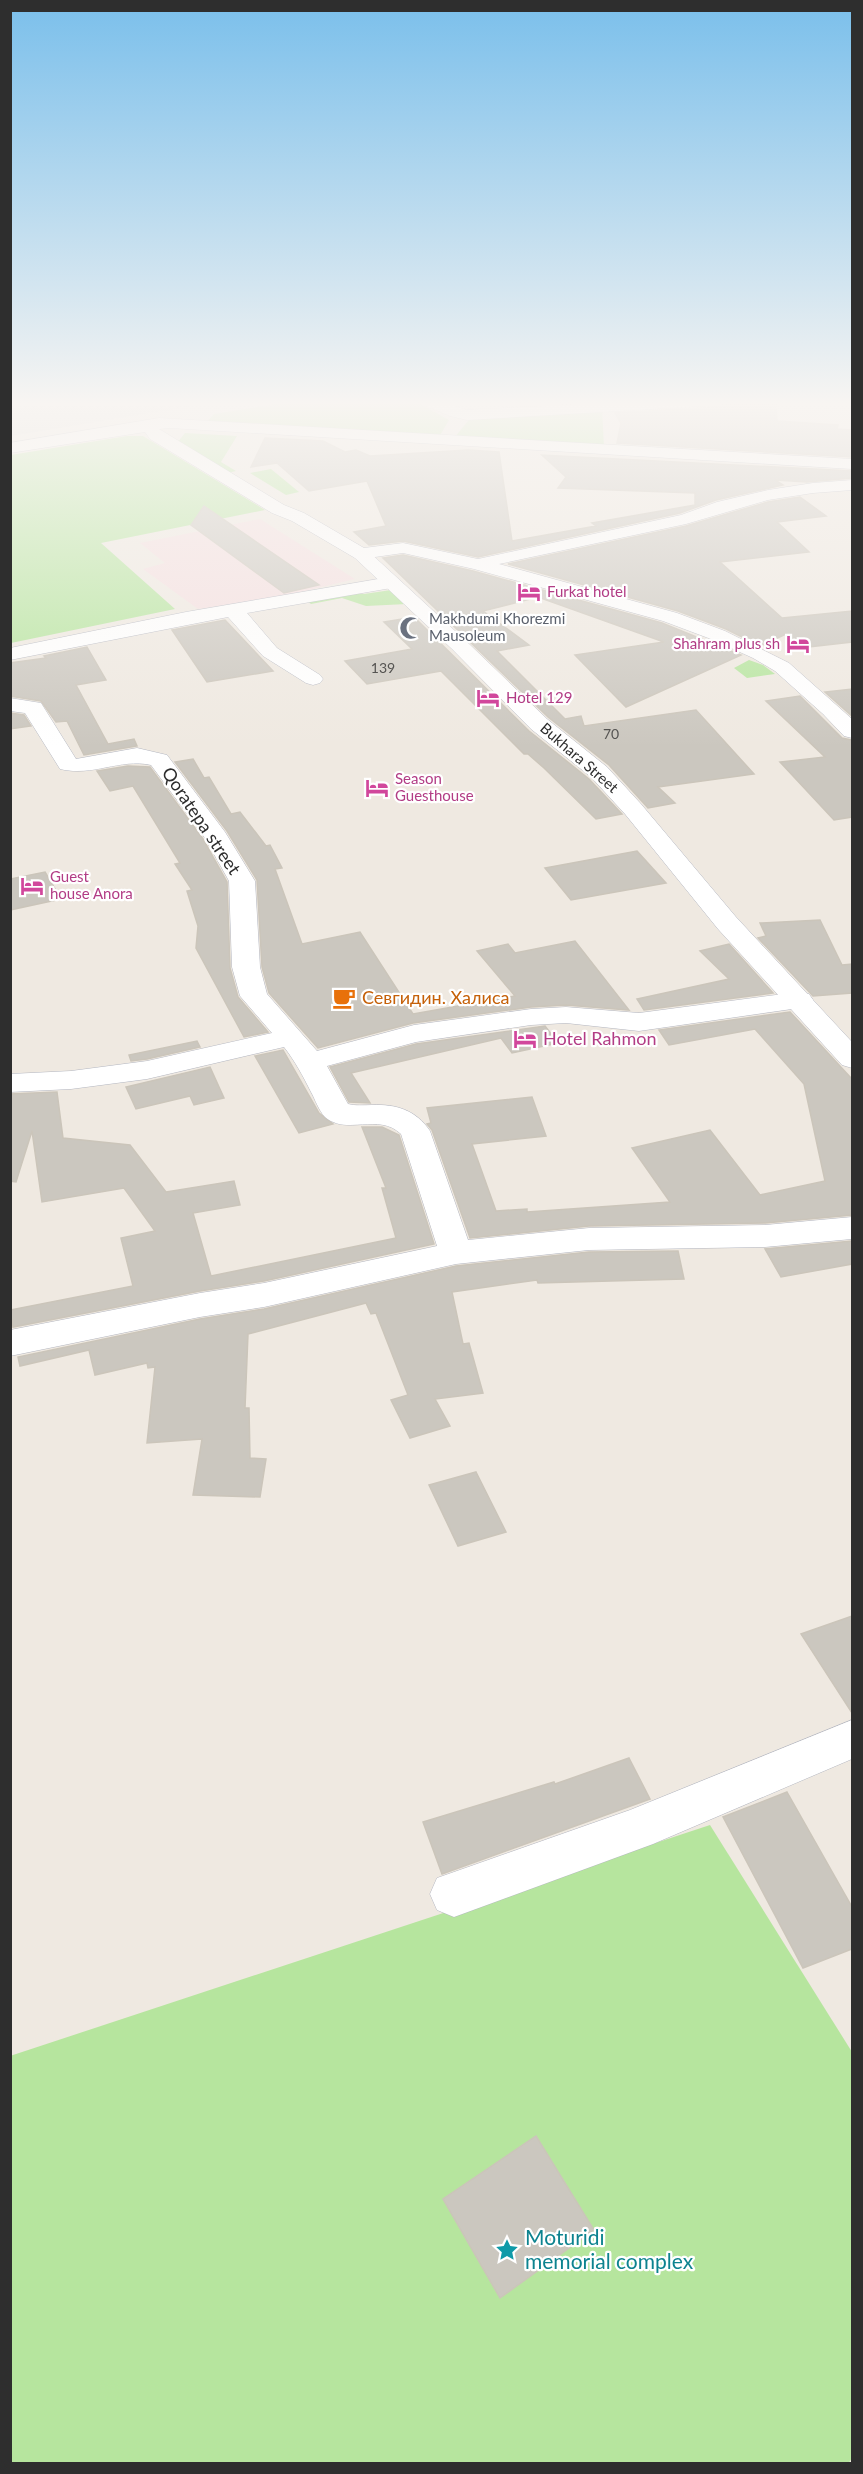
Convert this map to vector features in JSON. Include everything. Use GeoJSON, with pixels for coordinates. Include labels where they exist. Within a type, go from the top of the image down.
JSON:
{"type":"FeatureCollection","features":[{"type":"Feature","properties":{"kind":"street","name":"Bukhara Street"},"geometry":{"type":"LineString","coordinates":[[297,516],[361,554],[459,645],[539,724],[599,772],[633,809],[727,922],[852,1059]]}},
{"type":"Feature","properties":{"kind":"street"},"geometry":{"type":"LineString","coordinates":[[477,564],[692,516]]}},
{"type":"Feature","properties":{"kind":"street"},"geometry":{"type":"LineString","coordinates":[[361,554],[403,548],[477,564],[670,617],[730,640],[782,668],[831,709],[852,731]]}},
{"type":"Feature","properties":{"kind":"street"},"geometry":{"type":"LineString","coordinates":[[10,654],[113,632],[390,583]]}},
{"type":"Feature","properties":{"kind":"street"},"geometry":{"type":"LineString","coordinates":[[233,610],[270,652],[313,680]]}},
{"type":"Feature","properties":{"kind":"street","name":"Qoratepa street"},"geometry":{"type":"LineString","coordinates":[[10,704],[33,708],[68,764],[78,766],[137,755],[159,760],[216,837],[242,881],[246,967],[254,996],[310,1062],[336,1110],[345,1115],[388,1114],[404,1120],[415,1131],[456,1253]]}},
{"type":"Feature","properties":{"kind":"street"},"geometry":{"type":"LineString","coordinates":[[310,1062],[414,1034],[531,1017],[566,1015],[639,1022],[799,1000]]}},
{"type":"Feature","properties":{"kind":"street"},"geometry":{"type":"LineString","coordinates":[[10,1083],[71,1080],[147,1070],[291,1037]]}},
{"type":"Feature","properties":{"kind":"street"},"geometry":{"type":"LineString","coordinates":[[10,1342],[200,1305],[264,1295],[456,1253],[589,1239],[765,1236],[852,1228]]}},
{"type":"Feature","properties":{"kind":"street"},"geometry":{"type":"LineString","coordinates":[[454,1894],[637,1829],[852,1739]]}},
{"type":"Feature","properties":{"kind":"shaded area"},"geometry":{"type":"Polygon","coordinates":[[[260,519],[355,579],[280,597],[198,609],[143,569],[165,563],[140,543],[260,519]]]}},
{"type":"Feature","properties":{"kind":"green space"},"geometry":{"type":"Polygon","coordinates":[[[11,516],[233,516],[101,543],[175,609],[11,643],[11,516]]]}},
{"type":"Feature","properties":{"kind":"green space"},"geometry":{"type":"Polygon","coordinates":[[[391,590],[407,604],[366,606],[342,598],[311,604],[306,600],[354,592],[364,594],[391,590]]]}},
{"type":"Feature","properties":{"kind":"green space"},"geometry":{"type":"Polygon","coordinates":[[[749,660],[763,665],[775,674],[747,678],[734,668],[749,660]]]}},
{"type":"Feature","properties":{"kind":"green space"},"geometry":{"type":"Polygon","coordinates":[[[710,1825],[852,2052],[852,2458],[848,2464],[11,2463],[10,2056],[710,1825]]]}},
{"type":"Feature","properties":{"kind":"building"},"geometry":{"type":"Polygon","coordinates":[[[197,516],[219,516],[319,585],[284,593],[191,525],[197,516]]]}},
{"type":"Feature","properties":{"kind":"building"},"geometry":{"type":"Polygon","coordinates":[[[382,516],[508,516],[512,541],[596,526],[592,523],[629,516],[664,516],[478,557],[403,541],[369,545],[354,532],[386,526],[382,516]]]}},
{"type":"Feature","properties":{"kind":"building"},"geometry":{"type":"Polygon","coordinates":[[[719,516],[822,516],[777,522],[809,552],[720,562],[782,618],[852,611],[852,642],[800,648],[786,634],[760,646],[726,629],[678,611],[508,564],[686,526],[719,516]]]}},
{"type":"Feature","properties":{"kind":"building"},"geometry":{"type":"Polygon","coordinates":[[[403,555],[473,571],[662,623],[741,655],[626,707],[575,655],[664,642],[538,597],[483,611],[529,645],[497,651],[565,719],[581,716],[584,726],[696,710],[754,774],[658,787],[675,803],[648,808],[609,765],[548,717],[383,558],[403,555]]]}},
{"type":"Feature","properties":{"kind":"building"},"geometry":{"type":"Polygon","coordinates":[[[414,617],[529,731],[589,779],[622,814],[596,819],[544,768],[528,754],[524,754],[441,671],[367,684],[345,661],[412,649],[384,622],[414,617]]]}},
{"type":"Feature","properties":{"kind":"building"},"geometry":{"type":"Polygon","coordinates":[[[225,620],[273,671],[207,682],[172,630],[225,620]]]}},
{"type":"Feature","properties":{"kind":"building"},"geometry":{"type":"Polygon","coordinates":[[[87,647],[106,680],[76,685],[108,744],[134,739],[137,746],[84,755],[67,721],[56,722],[41,701],[10,696],[10,663],[46,658],[44,656],[87,647]]]}},
{"type":"Feature","properties":{"kind":"building"},"geometry":{"type":"Polygon","coordinates":[[[852,689],[852,716],[825,692],[852,689]]]}},
{"type":"Feature","properties":{"kind":"building"},"geometry":{"type":"Polygon","coordinates":[[[800,696],[842,738],[852,740],[852,817],[834,820],[780,762],[825,757],[766,701],[800,696]]]}},
{"type":"Feature","properties":{"kind":"building"},"geometry":{"type":"Polygon","coordinates":[[[10,713],[24,715],[31,726],[10,729],[10,713]]]}},
{"type":"Feature","properties":{"kind":"building"},"geometry":{"type":"Polygon","coordinates":[[[193,759],[204,778],[209,777],[231,814],[240,812],[266,846],[270,845],[282,868],[275,869],[302,944],[360,932],[413,1014],[515,996],[477,951],[508,944],[515,953],[575,941],[629,1010],[566,1005],[531,1007],[413,1023],[318,1048],[269,993],[262,967],[257,880],[227,831],[175,762],[193,759]]]}},
{"type":"Feature","properties":{"kind":"building"},"geometry":{"type":"Polygon","coordinates":[[[128,766],[150,767],[203,839],[227,882],[230,968],[238,997],[268,1032],[244,1037],[196,948],[198,926],[187,891],[192,890],[175,864],[180,863],[133,786],[110,791],[97,771],[128,766]]]}},
{"type":"Feature","properties":{"kind":"building"},"geometry":{"type":"Polygon","coordinates":[[[637,851],[666,883],[571,900],[545,868],[637,851]]]}},
{"type":"Feature","properties":{"kind":"building"},"geometry":{"type":"Polygon","coordinates":[[[45,872],[61,899],[10,910],[10,879],[45,872]]]}},
{"type":"Feature","properties":{"kind":"building"},"geometry":{"type":"Polygon","coordinates":[[[820,920],[842,965],[852,964],[852,993],[813,996],[758,938],[766,936],[760,923],[820,920]]]}},
{"type":"Feature","properties":{"kind":"building"},"geometry":{"type":"Polygon","coordinates":[[[729,944],[773,993],[644,1010],[637,999],[729,979],[700,951],[729,944]]]}},
{"type":"Feature","properties":{"kind":"building"},"geometry":{"type":"Polygon","coordinates":[[[790,1012],[852,1079],[852,1215],[765,1223],[589,1226],[470,1238],[432,1130],[427,1124],[431,1123],[427,1108],[532,1097],[546,1136],[472,1144],[496,1211],[527,1209],[527,1212],[670,1202],[632,1148],[710,1130],[760,1195],[825,1181],[804,1084],[755,1029],[669,1045],[659,1030],[790,1012]]]}},
{"type":"Feature","properties":{"kind":"building"},"geometry":{"type":"Polygon","coordinates":[[[545,1026],[558,1043],[512,1053],[501,1038],[351,1073],[370,1103],[349,1102],[330,1067],[416,1044],[545,1026]]]}},
{"type":"Feature","properties":{"kind":"building"},"geometry":{"type":"Polygon","coordinates":[[[197,1041],[200,1047],[147,1059],[131,1061],[129,1055],[197,1041]]]}},
{"type":"Feature","properties":{"kind":"building"},"geometry":{"type":"Polygon","coordinates":[[[283,1050],[319,1113],[333,1124],[299,1133],[255,1056],[283,1050]]]}},
{"type":"Feature","properties":{"kind":"building"},"geometry":{"type":"Polygon","coordinates":[[[210,1067],[224,1098],[194,1105],[190,1096],[136,1109],[126,1087],[210,1067]]]}},
{"type":"Feature","properties":{"kind":"building"},"geometry":{"type":"Polygon","coordinates":[[[57,1092],[63,1138],[130,1145],[166,1192],[234,1181],[240,1205],[193,1213],[211,1276],[396,1238],[382,1188],[386,1188],[362,1127],[382,1127],[399,1135],[434,1244],[264,1281],[13,1327],[10,1310],[133,1286],[121,1238],[155,1231],[124,1188],[42,1202],[32,1131],[16,1182],[10,1181],[10,1094],[57,1092]]]}},
{"type":"Feature","properties":{"kind":"building"},"geometry":{"type":"Polygon","coordinates":[[[852,1241],[852,1264],[781,1277],[765,1249],[852,1241]]]}},
{"type":"Feature","properties":{"kind":"building"},"geometry":{"type":"Polygon","coordinates":[[[678,1251],[684,1279],[538,1283],[537,1280],[452,1292],[463,1344],[469,1343],[483,1393],[435,1399],[450,1426],[410,1438],[391,1400],[408,1395],[376,1313],[371,1314],[366,1303],[248,1334],[245,1408],[249,1408],[250,1458],[266,1459],[260,1497],[193,1495],[202,1439],[147,1443],[155,1367],[148,1368],[147,1363],[95,1375],[89,1350],[20,1366],[18,1357],[200,1319],[264,1309],[456,1266],[589,1252],[678,1251]]]}},
{"type":"Feature","properties":{"kind":"building"},"geometry":{"type":"Polygon","coordinates":[[[476,1472],[506,1532],[458,1546],[429,1485],[476,1472]]]}},
{"type":"Feature","properties":{"kind":"building"},"geometry":{"type":"Polygon","coordinates":[[[852,1616],[852,1713],[801,1634],[852,1616]]]}},
{"type":"Feature","properties":{"kind":"building"},"geometry":{"type":"Polygon","coordinates":[[[629,1758],[650,1799],[442,1874],[423,1822],[554,1782],[555,1784],[629,1758]]]}},
{"type":"Feature","properties":{"kind":"building"},"geometry":{"type":"Polygon","coordinates":[[[787,1792],[852,1907],[852,1949],[803,1968],[723,1817],[787,1792]]]}},
{"type":"Feature","properties":{"kind":"building"},"geometry":{"type":"Polygon","coordinates":[[[536,2136],[594,2230],[500,2298],[443,2199],[536,2136]]]}},
{"type":"Feature","properties":{"kind":"place","name":"Furkat hotel"},"geometry":{"type":"Point","coordinates":[529,592]}},
{"type":"Feature","properties":{"kind":"place","name":"Makhdumi Khorezmi Mausoleum"},"geometry":{"type":"Point","coordinates":[411,628]}},
{"type":"Feature","properties":{"kind":"place","name":"Shahram plus sh"},"geometry":{"type":"Point","coordinates":[798,644]}},
{"type":"Feature","properties":{"kind":"place","name":"Hotel 129"},"geometry":{"type":"Point","coordinates":[488,698]}},
{"type":"Feature","properties":{"kind":"place","name":"Season Guesthouse"},"geometry":{"type":"Point","coordinates":[377,788]}},
{"type":"Feature","properties":{"kind":"place","name":"Guest house Anora"},"geometry":{"type":"Point","coordinates":[32,886]}},
{"type":"Feature","properties":{"kind":"place","name":"Севгидин. Халиса"},"geometry":{"type":"Point","coordinates":[344,998]}},
{"type":"Feature","properties":{"kind":"place","name":"Hotel Rahmon"},"geometry":{"type":"Point","coordinates":[525,1039]}},
{"type":"Feature","properties":{"kind":"place","name":"Moturidi memorial complex"},"geometry":{"type":"Point","coordinates":[507,2250]}}]}
